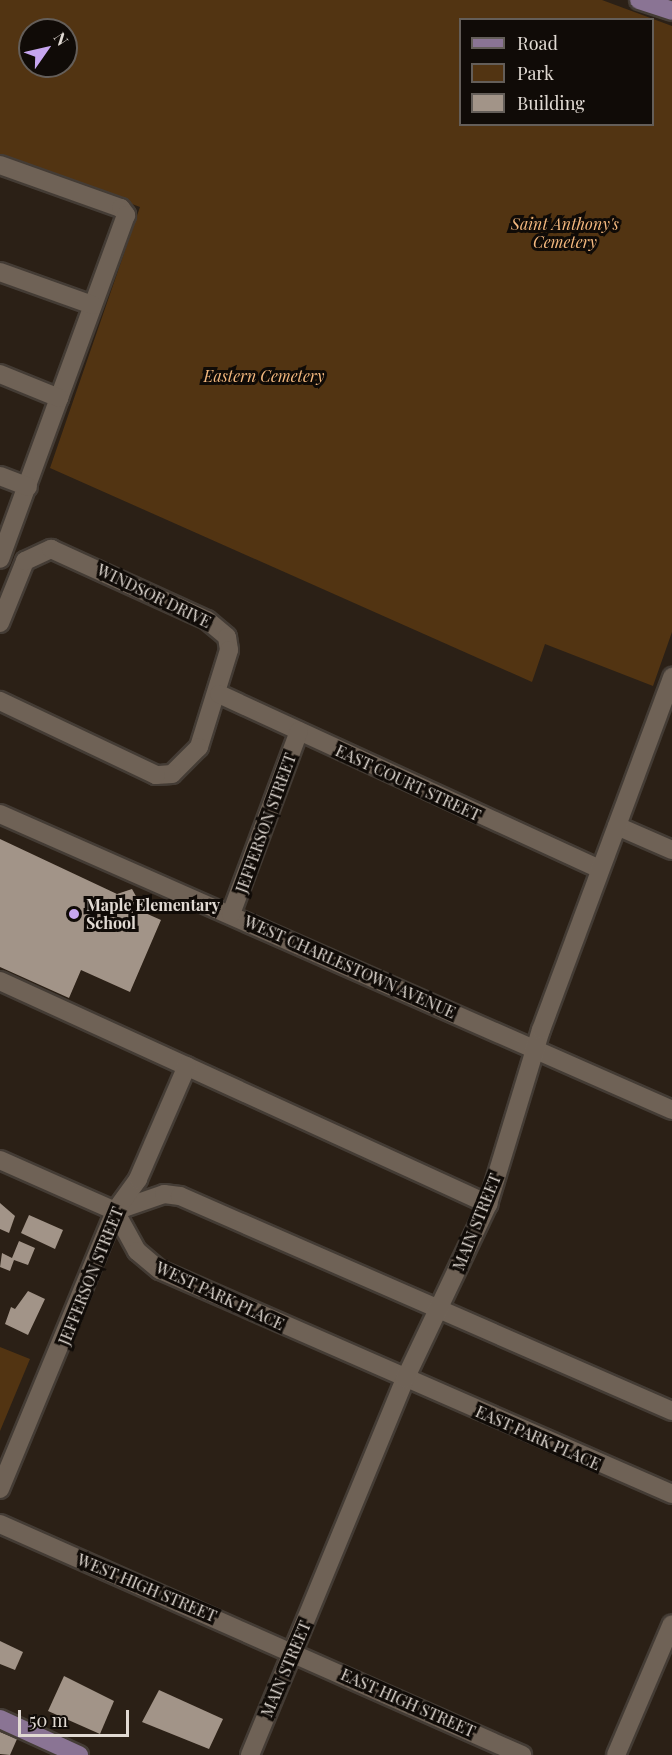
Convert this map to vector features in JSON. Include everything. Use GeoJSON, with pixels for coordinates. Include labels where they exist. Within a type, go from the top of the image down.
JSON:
{"type":"FeatureCollection","features":[{"type":"Feature","properties":{"kind":"main road"},"geometry":{"type":"LineString","coordinates":[[639,0],[672,11]]}},
{"type":"Feature","properties":{"kind":"main road"},"geometry":{"type":"LineString","coordinates":[[0,1719],[79,1755]]}},
{"type":"Feature","properties":{"kind":"street"},"geometry":{"type":"LineString","coordinates":[[0,165],[122,208],[126,214],[0,559]]}},
{"type":"Feature","properties":{"kind":"street"},"geometry":{"type":"LineString","coordinates":[[0,272],[92,305]]}},
{"type":"Feature","properties":{"kind":"street"},"geometry":{"type":"LineString","coordinates":[[0,374],[59,398]]}},
{"type":"Feature","properties":{"kind":"street"},"geometry":{"type":"LineString","coordinates":[[0,476],[28,487]]}},
{"type":"Feature","properties":{"kind":"street","name":"WINDSOR DRIVE"},"geometry":{"type":"LineString","coordinates":[[0,623],[25,561],[51,549],[215,625],[227,637],[229,650],[219,694],[192,758],[172,774],[156,774],[0,701]]}},
{"type":"Feature","properties":{"kind":"street","name":"MAIN STREET"},"geometry":{"type":"LineString","coordinates":[[250,1755],[405,1379],[488,1204],[535,1049],[599,869],[672,677]]}},
{"type":"Feature","properties":{"kind":"street","name":"EAST COURT STREET"},"geometry":{"type":"LineString","coordinates":[[219,694],[599,869]]}},
{"type":"Feature","properties":{"kind":"street","name":"JEFFERSON STREET"},"geometry":{"type":"LineString","coordinates":[[231,914],[299,731]]}},
{"type":"Feature","properties":{"kind":"street","name":"WEST CHARLESTOWN AVENUE"},"geometry":{"type":"LineString","coordinates":[[0,814],[672,1110]]}},
{"type":"Feature","properties":{"kind":"street"},"geometry":{"type":"LineString","coordinates":[[617,826],[672,850]]}},
{"type":"Feature","properties":{"kind":"street"},"geometry":{"type":"LineString","coordinates":[[0,981],[488,1204]]}},
{"type":"Feature","properties":{"kind":"street","name":"JEFFERSON STREET"},"geometry":{"type":"LineString","coordinates":[[0,1489],[115,1211],[138,1179],[187,1066]]}},
{"type":"Feature","properties":{"kind":"street"},"geometry":{"type":"LineString","coordinates":[[0,1160],[115,1211],[164,1194],[180,1196],[438,1311],[672,1411]]}},
{"type":"Feature","properties":{"kind":"street","name":"WEST PARK PLACE"},"geometry":{"type":"LineString","coordinates":[[115,1211],[137,1251],[160,1270],[405,1379]]}},
{"type":"Feature","properties":{"kind":"street","name":"EAST PARK PLACE"},"geometry":{"type":"LineString","coordinates":[[405,1379],[672,1494]]}},
{"type":"Feature","properties":{"kind":"street","name":"WEST HIGH STREET"},"geometry":{"type":"LineString","coordinates":[[0,1524],[293,1651]]}},
{"type":"Feature","properties":{"kind":"street"},"geometry":{"type":"LineString","coordinates":[[616,1755],[672,1624]]}},
{"type":"Feature","properties":{"kind":"street","name":"EAST HIGH STREET"},"geometry":{"type":"LineString","coordinates":[[293,1651],[522,1755]]}},
{"type":"Feature","properties":{"kind":"green space","name":"Eastern Cemetery"},"geometry":{"type":"Polygon","coordinates":[[[0,0],[602,0],[650,18],[459,18],[459,126],[654,126],[654,19],[672,26],[672,632],[653,686],[545,644],[532,682],[50,468],[140,207],[0,155],[0,0]]]}},
{"type":"Feature","properties":{"kind":"green space"},"geometry":{"type":"Polygon","coordinates":[[[0,1347],[30,1359],[0,1431],[0,1347]]]}},
{"type":"Feature","properties":{"kind":"building","name":"Maple Elementary School"},"geometry":{"type":"Polygon","coordinates":[[[0,839],[117,894],[132,889],[137,898],[134,908],[161,920],[130,992],[81,970],[69,998],[0,967],[0,839]]]}},
{"type":"Feature","properties":{"kind":"building"},"geometry":{"type":"Polygon","coordinates":[[[0,1203],[15,1216],[9,1233],[0,1229],[0,1203]]]}},
{"type":"Feature","properties":{"kind":"building"},"geometry":{"type":"Polygon","coordinates":[[[29,1215],[63,1230],[55,1249],[21,1233],[29,1215]]]}},
{"type":"Feature","properties":{"kind":"building"},"geometry":{"type":"Polygon","coordinates":[[[19,1241],[35,1248],[28,1265],[14,1260],[10,1271],[0,1267],[2,1253],[12,1258],[19,1241]]]}},
{"type":"Feature","properties":{"kind":"building"},"geometry":{"type":"Polygon","coordinates":[[[28,1291],[45,1299],[28,1335],[5,1324],[11,1307],[15,1309],[28,1291]]]}},
{"type":"Feature","properties":{"kind":"building"},"geometry":{"type":"Polygon","coordinates":[[[0,1641],[23,1652],[15,1670],[0,1664],[0,1641]]]}},
{"type":"Feature","properties":{"kind":"building"},"geometry":{"type":"Polygon","coordinates":[[[64,1676],[114,1701],[100,1734],[48,1711],[64,1676]]]}},
{"type":"Feature","properties":{"kind":"building"},"geometry":{"type":"Polygon","coordinates":[[[159,1690],[223,1719],[209,1749],[142,1722],[159,1690]]]}},
{"type":"Feature","properties":{"kind":"building"},"geometry":{"type":"Polygon","coordinates":[[[0,1732],[17,1739],[10,1755],[0,1754],[0,1732]]]}},
{"type":"Feature","properties":{"kind":"place","name":"Maple Elementary School"},"geometry":{"type":"Point","coordinates":[74,914]}},
{"type":"Feature","properties":{"kind":"park label","name":"Saint Anthony's Cemetery"},"geometry":{"type":"Point","coordinates":[565,233]}}]}
